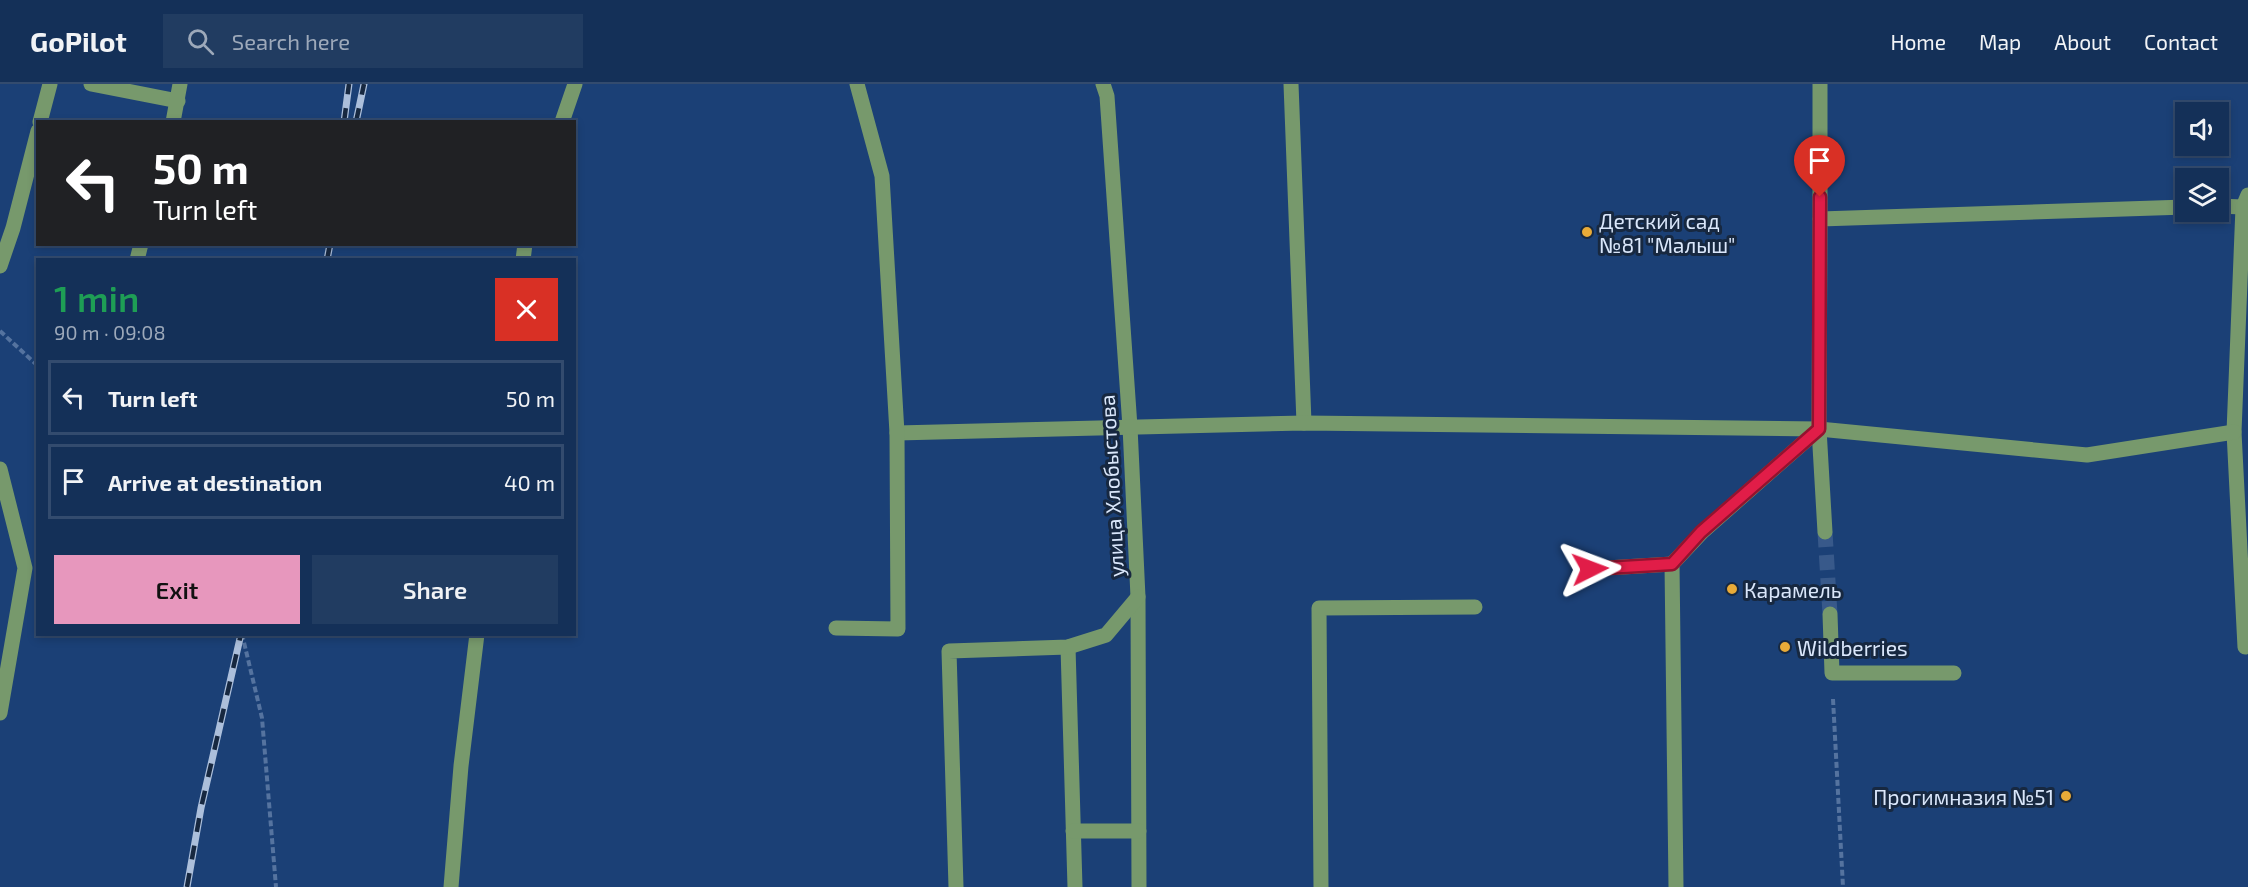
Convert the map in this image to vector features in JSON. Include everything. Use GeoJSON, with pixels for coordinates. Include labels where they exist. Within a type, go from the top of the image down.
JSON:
{"type":"FeatureCollection","features":[{"type":"Feature","properties":{"kind":"street"},"geometry":{"type":"LineString","coordinates":[[41,120],[50,84]]}},
{"type":"Feature","properties":{"kind":"street"},"geometry":{"type":"LineString","coordinates":[[91,84],[178,101]]}},
{"type":"Feature","properties":{"kind":"street"},"geometry":{"type":"LineString","coordinates":[[173,120],[180,84]]}},
{"type":"Feature","properties":{"kind":"street"},"geometry":{"type":"LineString","coordinates":[[563,120],[575,84]]}},
{"type":"Feature","properties":{"kind":"street"},"geometry":{"type":"LineString","coordinates":[[836,628],[898,629],[897,434],[882,176],[857,84]]}},
{"type":"Feature","properties":{"kind":"street","name":"улица Хлобыстова"},"geometry":{"type":"LineString","coordinates":[[1103,84],[1107,96],[1130,427],[1138,597],[1139,887]]}},
{"type":"Feature","properties":{"kind":"street"},"geometry":{"type":"LineString","coordinates":[[1291,84],[1304,423]]}},
{"type":"Feature","properties":{"kind":"street"},"geometry":{"type":"LineString","coordinates":[[1820,84],[1819,429],[1825,532]]}},
{"type":"Feature","properties":{"kind":"street"},"geometry":{"type":"LineString","coordinates":[[0,266],[13,228],[36,140]]}},
{"type":"Feature","properties":{"kind":"street"},"geometry":{"type":"LineString","coordinates":[[2229,205],[2245,201],[2234,432],[2245,647]]}},
{"type":"Feature","properties":{"kind":"street"},"geometry":{"type":"LineString","coordinates":[[1820,219],[2175,207]]}},
{"type":"Feature","properties":{"kind":"street"},"geometry":{"type":"LineString","coordinates":[[897,434],[1304,423],[1819,429],[2087,455],[2234,432]]}},
{"type":"Feature","properties":{"kind":"street"},"geometry":{"type":"LineString","coordinates":[[1676,887],[1672,564],[1701,532],[1819,429]]}},
{"type":"Feature","properties":{"kind":"street"},"geometry":{"type":"LineString","coordinates":[[0,469],[25,568],[0,713]]}},
{"type":"Feature","properties":{"kind":"street"},"geometry":{"type":"LineString","coordinates":[[1590,569],[1672,564]]}},
{"type":"Feature","properties":{"kind":"street"},"geometry":{"type":"LineString","coordinates":[[956,887],[949,651],[1068,647],[1106,635],[1138,597]]}},
{"type":"Feature","properties":{"kind":"street"},"geometry":{"type":"LineString","coordinates":[[1321,887],[1319,608],[1475,607]]}},
{"type":"Feature","properties":{"kind":"street"},"geometry":{"type":"LineString","coordinates":[[1830,614],[1832,673],[1954,673]]}},
{"type":"Feature","properties":{"kind":"street"},"geometry":{"type":"LineString","coordinates":[[451,887],[461,766],[477,636]]}},
{"type":"Feature","properties":{"kind":"street"},"geometry":{"type":"LineString","coordinates":[[1068,647],[1075,887]]}},
{"type":"Feature","properties":{"kind":"street"},"geometry":{"type":"LineString","coordinates":[[1073,831],[1139,831]]}},
{"type":"Feature","properties":{"kind":"path"},"geometry":{"type":"LineString","coordinates":[[0,331],[36,364]]}},
{"type":"Feature","properties":{"kind":"path"},"geometry":{"type":"LineString","coordinates":[[242,636],[262,718],[276,887]]}},
{"type":"Feature","properties":{"kind":"path"},"geometry":{"type":"LineString","coordinates":[[1832,673],[1843,887]]}},
{"type":"Feature","properties":{"kind":"tunnel"},"geometry":{"type":"LineString","coordinates":[[1825,532],[1830,614]]}},
{"type":"Feature","properties":{"kind":"railway"},"geometry":{"type":"LineString","coordinates":[[344,120],[349,84]]}},
{"type":"Feature","properties":{"kind":"railway"},"geometry":{"type":"LineString","coordinates":[[356,120],[364,84]]}},
{"type":"Feature","properties":{"kind":"railway"},"geometry":{"type":"LineString","coordinates":[[327,258],[330,246]]}},
{"type":"Feature","properties":{"kind":"railway"},"geometry":{"type":"LineString","coordinates":[[187,887],[201,808],[241,636]]}},
{"type":"Feature","properties":{"kind":"place","name":"Детский сад №81 \"Малыш\""},"geometry":{"type":"Point","coordinates":[1587,232]}},
{"type":"Feature","properties":{"kind":"place","name":"Карамель"},"geometry":{"type":"Point","coordinates":[1732,589]}},
{"type":"Feature","properties":{"kind":"place","name":"Wildberries"},"geometry":{"type":"Point","coordinates":[1785,647]}},
{"type":"Feature","properties":{"kind":"place","name":"Прогимназия №51"},"geometry":{"type":"Point","coordinates":[2066,796]}},
{"type":"Feature","properties":{"kind":"route"},"geometry":{"type":"LineString","coordinates":[[1590,569],[1672,564],[1701,532],[1819,429],[1820,197]]}}]}
